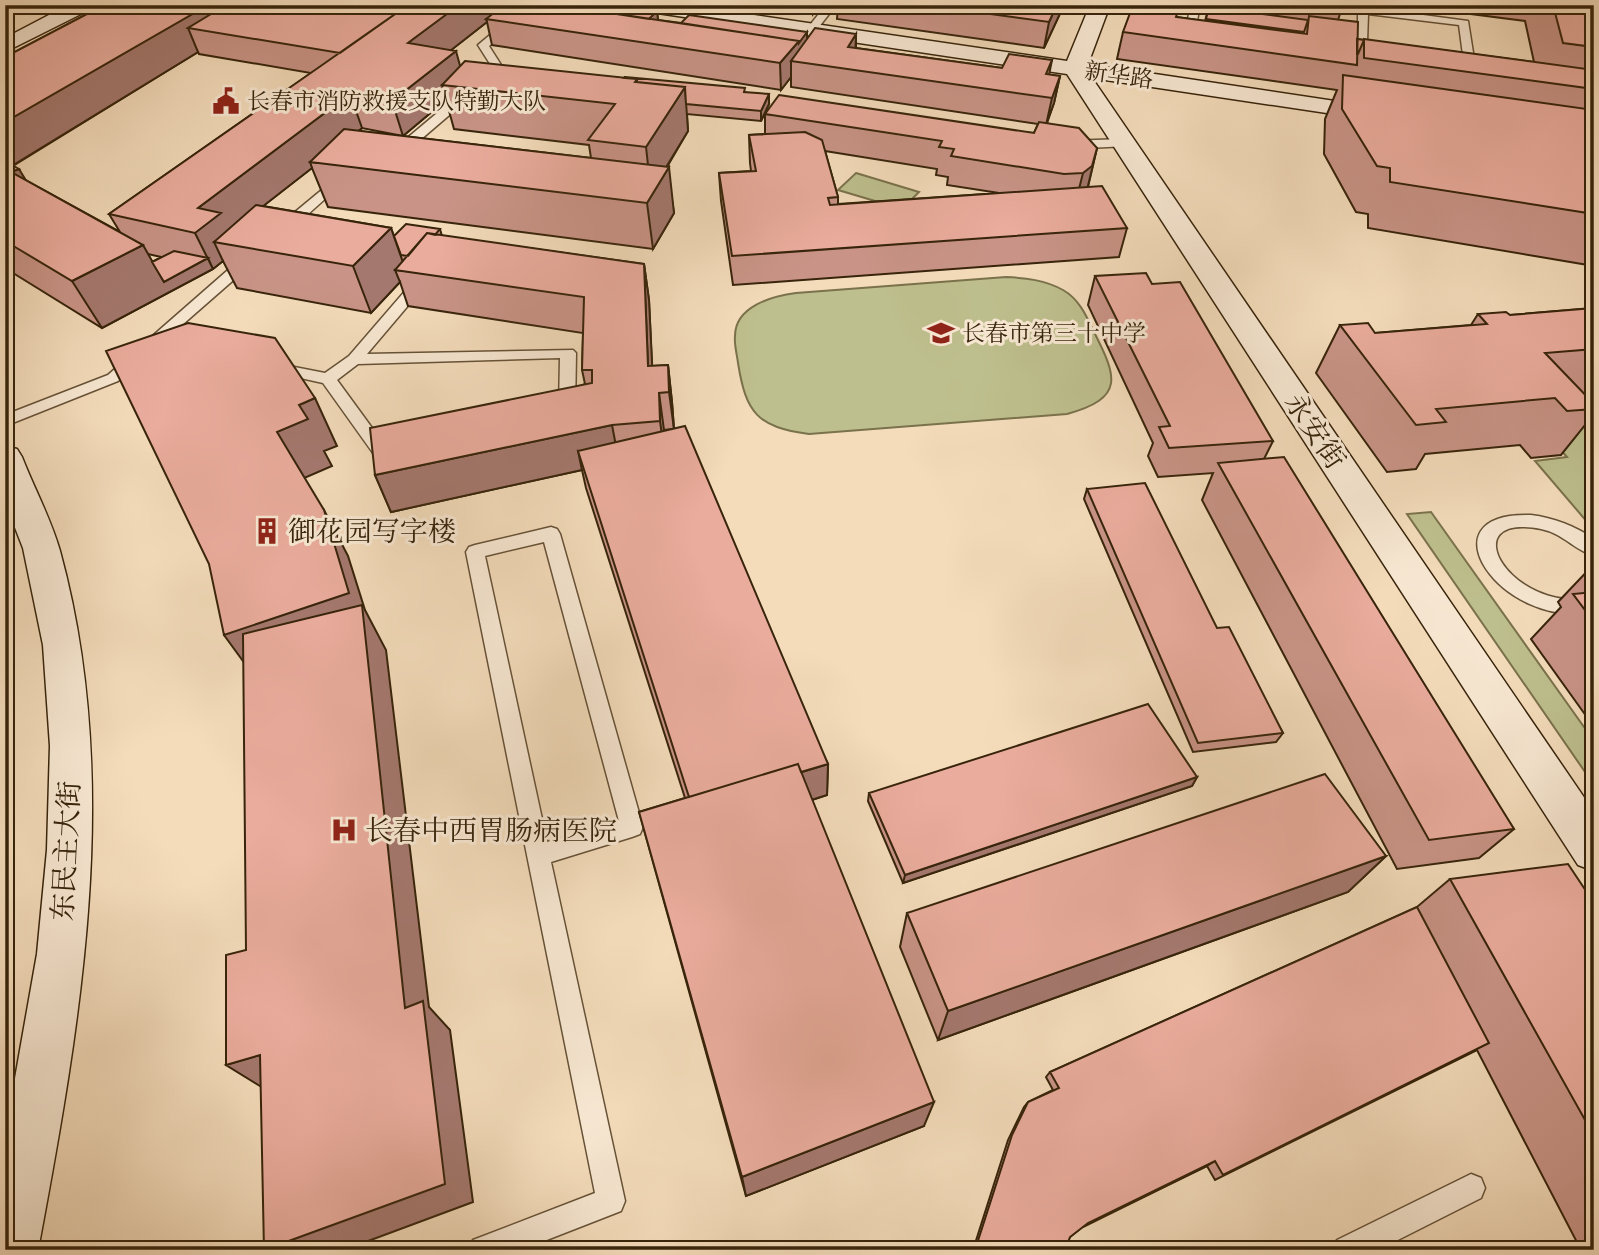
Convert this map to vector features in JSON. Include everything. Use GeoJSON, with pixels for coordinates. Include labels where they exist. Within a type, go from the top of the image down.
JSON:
{"type":"FeatureCollection","features":[{"type":"Feature","properties":{"kind":"street","name":"新华路"},"geometry":{"type":"LineString","coordinates":[[644,5],[1403,117]]}},
{"type":"Feature","properties":{"kind":"street"},"geometry":{"type":"LineString","coordinates":[[1075,69],[1100,5]]}},
{"type":"Feature","properties":{"kind":"street"},"geometry":{"type":"LineString","coordinates":[[5,46],[93,8]]}},
{"type":"Feature","properties":{"kind":"street"},"geometry":{"type":"LineString","coordinates":[[5,63],[93,8]]}},
{"type":"Feature","properties":{"kind":"street","name":"永安街"},"geometry":{"type":"LineString","coordinates":[[1075,69],[1594,850]]}},
{"type":"Feature","properties":{"kind":"street","name":"东民主大街"},"geometry":{"type":"LineString","coordinates":[[5,457],[18,482],[41,546],[58,622],[69,711],[71,817],[62,945],[40,1100],[9,1250]]}},
{"type":"Feature","properties":{"kind":"lane"},"geometry":{"type":"LineString","coordinates":[[381,151],[402,149],[498,68],[483,45],[532,5]]}},
{"type":"Feature","properties":{"kind":"lane"},"geometry":{"type":"LineString","coordinates":[[811,30],[831,5]]}},
{"type":"Feature","properties":{"kind":"lane"},"geometry":{"type":"LineString","coordinates":[[1152,5],[1195,11],[1190,31],[1217,34]]}},
{"type":"Feature","properties":{"kind":"lane"},"geometry":{"type":"LineString","coordinates":[[1360,13],[1464,23],[1469,59],[1362,44],[1360,13]]}},
{"type":"Feature","properties":{"kind":"lane"},"geometry":{"type":"LineString","coordinates":[[1056,144],[1124,143]]}},
{"type":"Feature","properties":{"kind":"lane"},"geometry":{"type":"LineString","coordinates":[[5,421],[113,378],[276,238],[351,169]]}},
{"type":"Feature","properties":{"kind":"lane"},"geometry":{"type":"LineString","coordinates":[[328,379],[354,359],[430,271]]}},
{"type":"Feature","properties":{"kind":"lane"},"geometry":{"type":"LineString","coordinates":[[153,343],[180,349]]}},
{"type":"Feature","properties":{"kind":"lane"},"geometry":{"type":"LineString","coordinates":[[354,359],[568,353],[567,410],[540,415]]}},
{"type":"Feature","properties":{"kind":"lane"},"geometry":{"type":"LineString","coordinates":[[260,365],[328,379],[379,449],[406,443]]}},
{"type":"Feature","properties":{"kind":"lane"},"geometry":{"type":"LineString","coordinates":[[1594,549],[1561,528],[1538,522],[1516,521],[1500,525],[1490,533],[1486,544],[1488,557],[1496,571],[1511,585],[1531,597],[1553,605],[1575,608],[1594,605]]}},
{"type":"Feature","properties":{"kind":"lane"},"geometry":{"type":"LineString","coordinates":[[483,1250],[611,1201],[538,855],[475,552],[551,534],[632,827],[538,855]]}},
{"type":"Feature","properties":{"kind":"lane"},"geometry":{"type":"LineString","coordinates":[[1347,1250],[1472,1188]]}},
{"type":"Feature","properties":{"kind":"green space"},"geometry":{"type":"Polygon","coordinates":[[[856,173],[919,192],[902,209],[838,190],[856,173]]]}},
{"type":"Feature","properties":{"kind":"green space"},"geometry":{"type":"Polygon","coordinates":[[[1006,277],[1049,284],[1063,290],[1078,303],[1102,348],[1111,374],[1107,393],[1099,401],[1067,414],[809,434],[766,422],[750,406],[741,380],[735,336],[741,317],[757,304],[796,293],[1006,277]]]}},
{"type":"Feature","properties":{"kind":"green space"},"geometry":{"type":"Polygon","coordinates":[[[1594,395],[1594,530],[1535,461],[1567,457],[1518,402],[1594,395]]]}},
{"type":"Feature","properties":{"kind":"green space"},"geometry":{"type":"Polygon","coordinates":[[[1431,512],[1594,741],[1594,785],[1407,514],[1431,512]]]}},
{"type":"Feature","properties":{"kind":"building"},"geometry":{"type":"Polygon","coordinates":[[[104,5],[208,5],[5,122],[5,57],[104,5]]]}},
{"type":"Feature","properties":{"kind":"building"},"geometry":{"type":"Polygon","coordinates":[[[226,5],[408,5],[340,53],[188,28],[226,5]]]}},
{"type":"Feature","properties":{"kind":"building"},"geometry":{"type":"Polygon","coordinates":[[[408,5],[459,5],[408,43],[456,51],[392,101],[350,94],[198,208],[221,213],[195,233],[109,214],[408,5]]]}},
{"type":"Feature","properties":{"kind":"building"},"geometry":{"type":"Polygon","coordinates":[[[504,5],[557,5],[799,41],[780,63],[486,19],[504,5]]]}},
{"type":"Feature","properties":{"kind":"building"},"geometry":{"type":"Polygon","coordinates":[[[557,5],[616,5],[657,11],[649,19],[557,5]]]}},
{"type":"Feature","properties":{"kind":"building"},"geometry":{"type":"Polygon","coordinates":[[[924,5],[1057,5],[1049,22],[924,5]]]}},
{"type":"Feature","properties":{"kind":"building"},"geometry":{"type":"Polygon","coordinates":[[[1133,5],[1180,5],[1176,17],[1307,34],[1309,16],[1358,22],[1357,65],[1123,32],[1133,5]]]}},
{"type":"Feature","properties":{"kind":"building"},"geometry":{"type":"Polygon","coordinates":[[[1553,5],[1594,5],[1594,47],[1563,43],[1553,5]]]}},
{"type":"Feature","properties":{"kind":"building"},"geometry":{"type":"Polygon","coordinates":[[[1209,7],[1308,20],[1304,32],[1206,19],[1209,7]]]}},
{"type":"Feature","properties":{"kind":"building"},"geometry":{"type":"Polygon","coordinates":[[[689,15],[807,32],[799,43],[681,23],[689,15]]]}},
{"type":"Feature","properties":{"kind":"building"},"geometry":{"type":"Polygon","coordinates":[[[815,28],[856,34],[848,47],[1002,68],[1009,54],[1052,60],[1046,74],[1060,76],[1052,98],[791,61],[815,28]]]}},
{"type":"Feature","properties":{"kind":"building"},"geometry":{"type":"Polygon","coordinates":[[[1357,39],[1364,40],[1358,54],[1357,54],[1357,39]]]}},
{"type":"Feature","properties":{"kind":"building"},"geometry":{"type":"Polygon","coordinates":[[[1364,39],[1594,70],[1594,89],[1364,58],[1364,39]]]}},
{"type":"Feature","properties":{"kind":"building"},"geometry":{"type":"Polygon","coordinates":[[[465,61],[637,79],[635,82],[685,87],[646,147],[588,140],[615,104],[442,85],[465,61]]]}},
{"type":"Feature","properties":{"kind":"building"},"geometry":{"type":"Polygon","coordinates":[[[1343,75],[1594,110],[1594,214],[1390,182],[1390,168],[1377,166],[1342,109],[1343,75]]]}},
{"type":"Feature","properties":{"kind":"building"},"geometry":{"type":"Polygon","coordinates":[[[625,77],[745,88],[744,92],[769,94],[761,111],[686,104],[685,87],[637,82],[637,79],[625,77]]]}},
{"type":"Feature","properties":{"kind":"building"},"geometry":{"type":"Polygon","coordinates":[[[779,95],[1034,133],[1039,122],[1079,128],[1097,148],[1092,166],[1083,173],[1064,174],[951,156],[954,149],[939,147],[942,141],[765,114],[779,95]]]}},
{"type":"Feature","properties":{"kind":"building"},"geometry":{"type":"Polygon","coordinates":[[[344,129],[669,167],[647,203],[310,162],[344,129]]]}},
{"type":"Feature","properties":{"kind":"building"},"geometry":{"type":"Polygon","coordinates":[[[805,132],[822,140],[838,197],[828,198],[830,205],[1102,186],[1127,228],[732,256],[719,173],[756,171],[749,135],[805,132]]]}},
{"type":"Feature","properties":{"kind":"building"},"geometry":{"type":"Polygon","coordinates":[[[5,161],[19,169],[11,172],[143,245],[72,281],[5,241],[5,161]]]}},
{"type":"Feature","properties":{"kind":"building"},"geometry":{"type":"Polygon","coordinates":[[[256,205],[391,228],[353,266],[214,242],[256,205]]]}},
{"type":"Feature","properties":{"kind":"building"},"geometry":{"type":"Polygon","coordinates":[[[406,224],[440,229],[435,235],[427,233],[408,256],[401,255],[394,236],[406,224]]]}},
{"type":"Feature","properties":{"kind":"building"},"geometry":{"type":"Polygon","coordinates":[[[427,233],[644,264],[648,366],[668,365],[669,392],[659,393],[660,421],[612,425],[375,475],[370,428],[592,383],[592,370],[582,370],[584,297],[395,270],[427,233]]]}},
{"type":"Feature","properties":{"kind":"building"},"geometry":{"type":"Polygon","coordinates":[[[174,251],[208,258],[164,282],[152,262],[174,251]]]}},
{"type":"Feature","properties":{"kind":"building"},"geometry":{"type":"Polygon","coordinates":[[[1146,273],[1152,284],[1180,282],[1273,441],[1169,448],[1159,427],[1170,426],[1095,276],[1146,273]]]}},
{"type":"Feature","properties":{"kind":"building"},"geometry":{"type":"Polygon","coordinates":[[[1594,308],[1594,349],[1545,353],[1594,404],[1594,409],[1567,411],[1555,398],[1436,409],[1446,422],[1416,425],[1340,325],[1368,323],[1375,333],[1487,324],[1478,314],[1506,312],[1510,315],[1594,308]]]}},
{"type":"Feature","properties":{"kind":"building","name":"御花园写字楼"},"geometry":{"type":"Polygon","coordinates":[[[188,323],[275,338],[315,398],[299,405],[308,419],[277,432],[324,510],[349,593],[224,635],[209,564],[106,351],[188,323]]]}},
{"type":"Feature","properties":{"kind":"building"},"geometry":{"type":"Polygon","coordinates":[[[685,426],[828,764],[801,772],[798,764],[689,797],[578,451],[685,426]]]}},
{"type":"Feature","properties":{"kind":"building"},"geometry":{"type":"Polygon","coordinates":[[[1284,457],[1514,829],[1429,840],[1218,463],[1284,457]]]}},
{"type":"Feature","properties":{"kind":"building"},"geometry":{"type":"Polygon","coordinates":[[[1145,483],[1217,628],[1229,627],[1283,733],[1198,743],[1087,489],[1145,483]]]}},
{"type":"Feature","properties":{"kind":"building"},"geometry":{"type":"Polygon","coordinates":[[[1594,592],[1594,622],[1573,594],[1594,592]]]}},
{"type":"Feature","properties":{"kind":"building","name":"长春中西胃肠病医院"},"geometry":{"type":"Polygon","coordinates":[[[362,605],[405,1008],[423,1001],[445,1184],[264,1250],[260,1055],[226,1065],[226,955],[246,950],[243,634],[362,605]]]}},
{"type":"Feature","properties":{"kind":"building"},"geometry":{"type":"Polygon","coordinates":[[[1148,704],[1197,777],[905,875],[869,793],[1148,704]]]}},
{"type":"Feature","properties":{"kind":"building"},"geometry":{"type":"Polygon","coordinates":[[[798,764],[934,1102],[742,1177],[639,812],[798,764]]]}},
{"type":"Feature","properties":{"kind":"building"},"geometry":{"type":"Polygon","coordinates":[[[1325,774],[1386,856],[948,1011],[907,913],[1325,774]]]}},
{"type":"Feature","properties":{"kind":"building"},"geometry":{"type":"Polygon","coordinates":[[[1568,864],[1594,903],[1594,1136],[1450,879],[1568,864]]]}},
{"type":"Feature","properties":{"kind":"building"},"geometry":{"type":"Polygon","coordinates":[[[1417,907],[1489,1043],[1223,1175],[1215,1161],[1088,1223],[1070,1237],[1065,1250],[975,1250],[1012,1135],[1028,1102],[1059,1088],[1050,1072],[1417,907]]]}},
{"type":"Feature","properties":{"kind":"place","name":"长春市消防救援支队特勤大队"},"geometry":{"type":"Point","coordinates":[226,101]}},
{"type":"Feature","properties":{"kind":"place","name":"长春市第三十中学"},"geometry":{"type":"Point","coordinates":[941,333]}},
{"type":"Feature","properties":{"kind":"place","name":"御花园写字楼"},"geometry":{"type":"Point","coordinates":[267,531]}},
{"type":"Feature","properties":{"kind":"place","name":"长春中西胃肠病医院"},"geometry":{"type":"Point","coordinates":[344,830]}}]}
